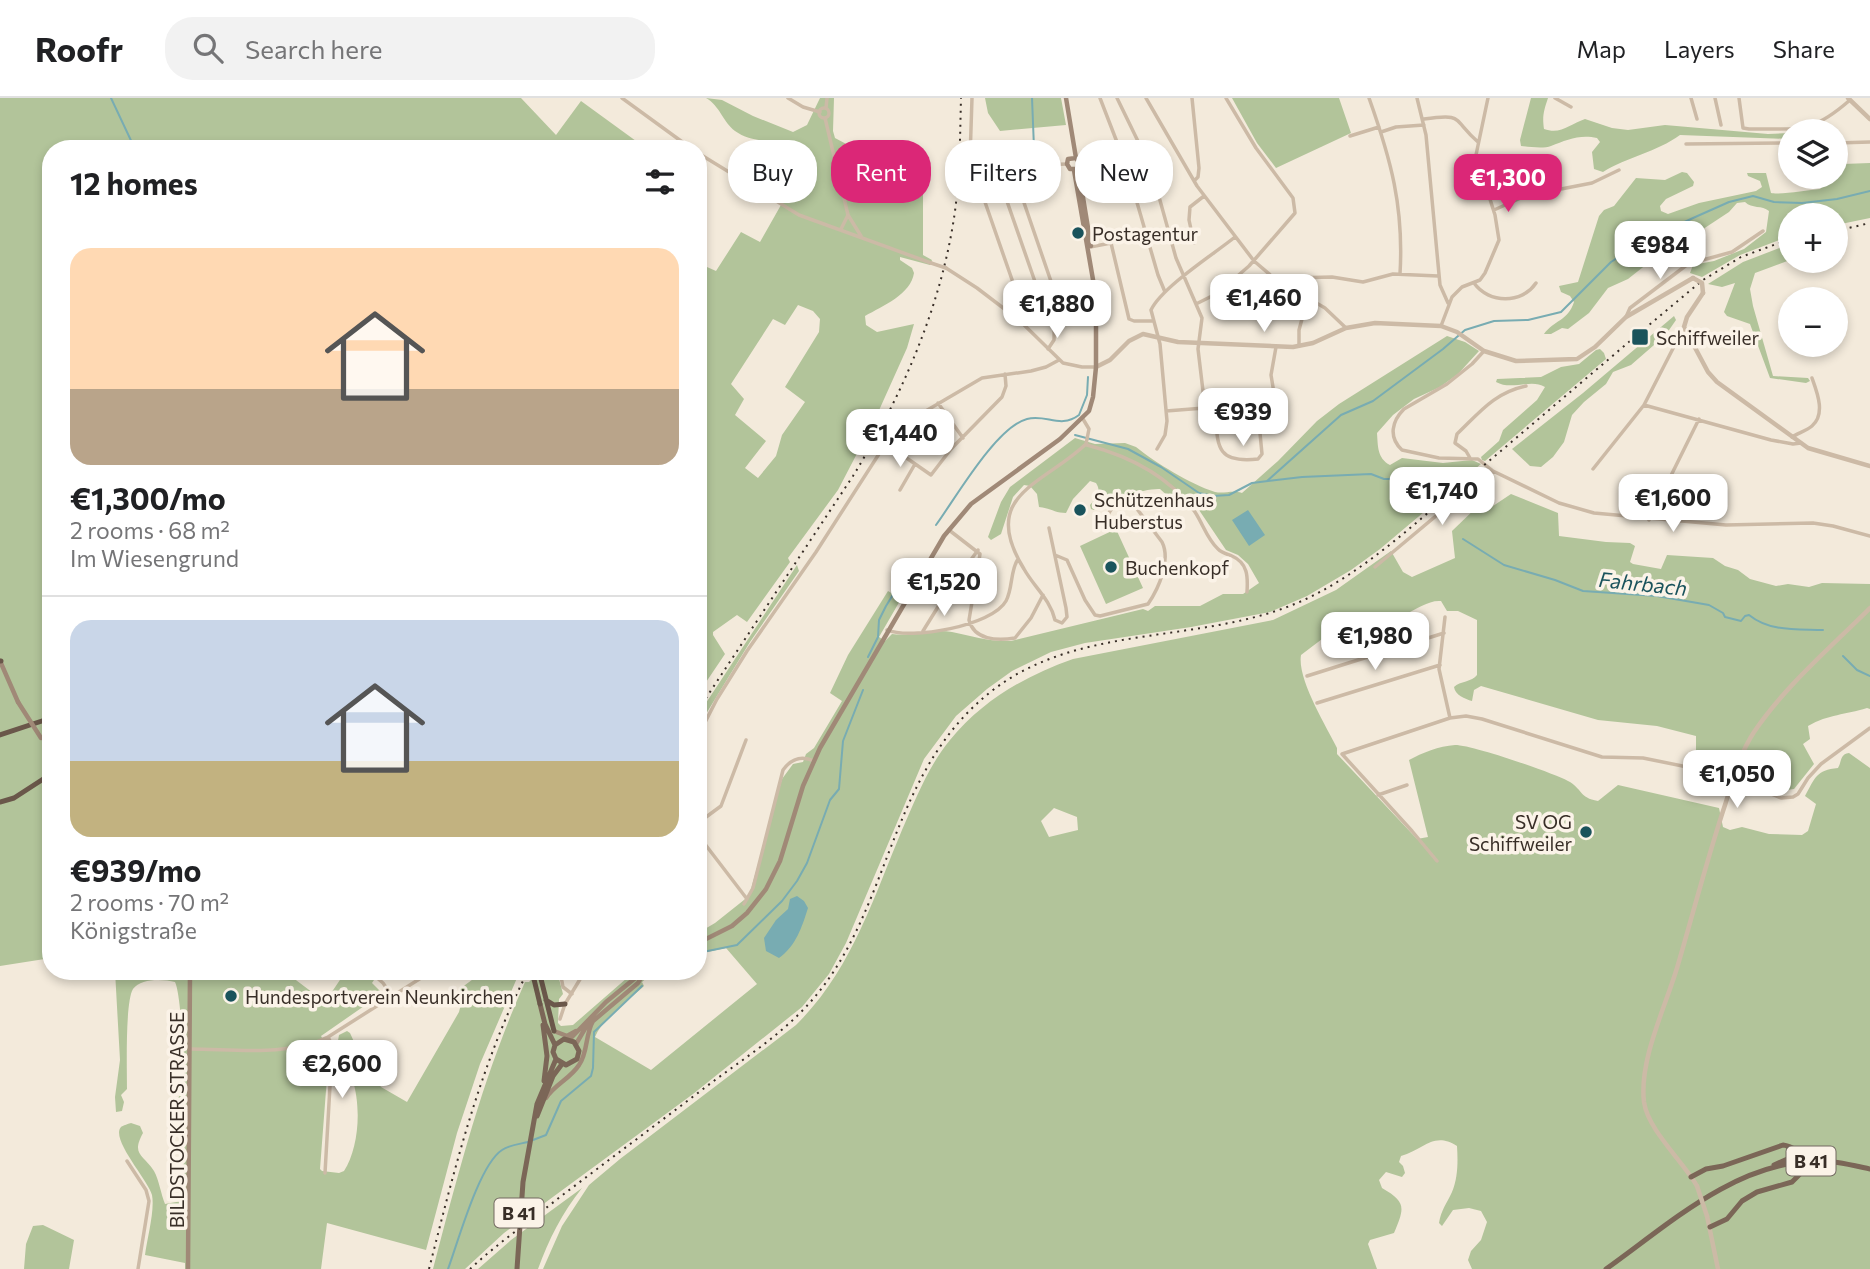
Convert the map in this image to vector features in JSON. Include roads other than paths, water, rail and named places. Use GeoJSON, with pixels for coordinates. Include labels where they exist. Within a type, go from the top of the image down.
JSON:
{"type":"FeatureCollection","features":[{"type":"Feature","properties":{"kind":"highway"},"geometry":{"type":"LineString","coordinates":[[0,735],[42,721]]}},
{"type":"Feature","properties":{"kind":"highway"},"geometry":{"type":"LineString","coordinates":[[0,802],[18,796],[42,780]]}},
{"type":"Feature","properties":{"kind":"highway","name":"B 41"},"geometry":{"type":"LineString","coordinates":[[535,980],[554,1031]]}},
{"type":"Feature","properties":{"kind":"highway","name":"B 41"},"geometry":{"type":"LineString","coordinates":[[540,980],[543,1002]]}},
{"type":"Feature","properties":{"kind":"highway"},"geometry":{"type":"LineString","coordinates":[[543,1002],[565,1004]]}},
{"type":"Feature","properties":{"kind":"highway"},"geometry":{"type":"LineString","coordinates":[[548,1013],[554,1005]]}},
{"type":"Feature","properties":{"kind":"main road"},"geometry":{"type":"LineString","coordinates":[[1066,98],[1074,157],[1067,163],[1070,169],[1075,168]]}},
{"type":"Feature","properties":{"kind":"main road"},"geometry":{"type":"LineString","coordinates":[[707,938],[732,926],[747,913],[766,889],[780,861],[803,786],[814,761],[887,630],[949,530],[963,511],[977,499],[1060,439],[1083,419],[1092,404],[1096,367],[1095,285],[1082,203]]}},
{"type":"Feature","properties":{"kind":"main road"},"geometry":{"type":"LineString","coordinates":[[0,660],[18,702],[42,739]]}},
{"type":"Feature","properties":{"kind":"main road","name":"BILDSTOCKER STRASSE"},"geometry":{"type":"LineString","coordinates":[[188,1269],[190,980]]}},
{"type":"Feature","properties":{"kind":"main road"},"geometry":{"type":"LineString","coordinates":[[554,1031],[570,1035],[633,980]]}},
{"type":"Feature","properties":{"kind":"main road"},"geometry":{"type":"LineString","coordinates":[[554,1031],[558,1036],[576,1044],[579,1036],[593,1021],[640,980]]}},
{"type":"Feature","properties":{"kind":"main road","name":"B 41"},"geometry":{"type":"LineString","coordinates":[[517,1269],[519,1217],[537,1104],[556,1059],[553,1052],[555,1045],[545,1024],[543,1002]]}},
{"type":"Feature","properties":{"kind":"main road","name":"B 41"},"geometry":{"type":"LineString","coordinates":[[542,1088],[547,1056],[543,1002]]}},
{"type":"Feature","properties":{"kind":"main road"},"geometry":{"type":"LineString","coordinates":[[540,1110],[552,1089],[580,1064],[587,1032],[593,1021]]}},
{"type":"Feature","properties":{"kind":"main road"},"geometry":{"type":"LineString","coordinates":[[555,1045],[567,1040],[584,1023]]}},
{"type":"Feature","properties":{"kind":"main road","name":"B 41"},"geometry":{"type":"LineString","coordinates":[[536,1118],[553,1076],[562,1064],[570,1064],[576,1059],[579,1051],[576,1044]]}},
{"type":"Feature","properties":{"kind":"main road"},"geometry":{"type":"LineString","coordinates":[[556,1059],[562,1064]]}},
{"type":"Feature","properties":{"kind":"main road"},"geometry":{"type":"LineString","coordinates":[[1691,1177],[1706,1169],[1787,1145],[1807,1157],[1839,1160],[1869,1168]]}},
{"type":"Feature","properties":{"kind":"main road"},"geometry":{"type":"LineString","coordinates":[[1739,1180],[1792,1157],[1790,1148],[1775,1147]]}},
{"type":"Feature","properties":{"kind":"main road","name":"B 41"},"geometry":{"type":"LineString","coordinates":[[1606,1269],[1712,1195],[1739,1180],[1787,1164],[1813,1161],[1869,1168]]}},
{"type":"Feature","properties":{"kind":"main road"},"geometry":{"type":"LineString","coordinates":[[1710,1227],[1727,1219],[1748,1197],[1792,1182],[1807,1167],[1841,1165],[1869,1168]]}},
{"type":"Feature","properties":{"kind":"main road"},"geometry":{"type":"LineString","coordinates":[[1758,1173],[1787,1167],[1795,1169],[1795,1179],[1780,1185]]}},
{"type":"Feature","properties":{"kind":"street"},"geometry":{"type":"LineString","coordinates":[[622,98],[680,140]]}},
{"type":"Feature","properties":{"kind":"street"},"geometry":{"type":"LineString","coordinates":[[788,98],[803,107],[820,112]]}},
{"type":"Feature","properties":{"kind":"street"},"geometry":{"type":"LineString","coordinates":[[825,118],[830,113],[826,108],[827,98]]}},
{"type":"Feature","properties":{"kind":"street"},"geometry":{"type":"LineString","coordinates":[[971,140],[972,98]]}},
{"type":"Feature","properties":{"kind":"street"},"geometry":{"type":"LineString","coordinates":[[1100,98],[1127,168],[1165,292]]}},
{"type":"Feature","properties":{"kind":"street"},"geometry":{"type":"LineString","coordinates":[[1116,98],[1151,168],[1173,247],[1203,324],[1199,343],[1205,408]]}},
{"type":"Feature","properties":{"kind":"street"},"geometry":{"type":"LineString","coordinates":[[1146,98],[1194,181],[1254,261],[1284,285],[1308,297],[1335,316],[1346,328]]}},
{"type":"Feature","properties":{"kind":"street"},"geometry":{"type":"LineString","coordinates":[[1192,98],[1199,168],[1198,177],[1194,181]]}},
{"type":"Feature","properties":{"kind":"street"},"geometry":{"type":"LineString","coordinates":[[1196,304],[1218,293],[1254,261],[1294,217],[1296,206],[1242,127],[1226,98]]}},
{"type":"Feature","properties":{"kind":"street"},"geometry":{"type":"LineString","coordinates":[[1369,98],[1394,177],[1401,234],[1400,274]]}},
{"type":"Feature","properties":{"kind":"street"},"geometry":{"type":"LineString","coordinates":[[1417,98],[1424,122],[1438,276],[1442,293],[1448,303]]}},
{"type":"Feature","properties":{"kind":"street"},"geometry":{"type":"LineString","coordinates":[[1441,326],[1448,303],[1462,287],[1474,283],[1485,273],[1498,246],[1499,235],[1494,211],[1476,155],[1488,98]]}},
{"type":"Feature","properties":{"kind":"street"},"geometry":{"type":"LineString","coordinates":[[1555,98],[1571,107]]}},
{"type":"Feature","properties":{"kind":"street"},"geometry":{"type":"LineString","coordinates":[[1691,98],[1698,119]]}},
{"type":"Feature","properties":{"kind":"street"},"geometry":{"type":"LineString","coordinates":[[1715,98],[1721,125]]}},
{"type":"Feature","properties":{"kind":"street"},"geometry":{"type":"LineString","coordinates":[[1739,98],[1744,128],[1808,128],[1824,121],[1849,99],[1870,119]]}},
{"type":"Feature","properties":{"kind":"street"},"geometry":{"type":"LineString","coordinates":[[820,112],[826,108]]}},
{"type":"Feature","properties":{"kind":"street"},"geometry":{"type":"LineString","coordinates":[[820,112],[821,117],[825,118],[848,215],[862,237]]}},
{"type":"Feature","properties":{"kind":"street"},"geometry":{"type":"LineString","coordinates":[[1350,136],[1452,116],[1459,120],[1478,142]]}},
{"type":"Feature","properties":{"kind":"street"},"geometry":{"type":"LineString","coordinates":[[1848,143],[1870,142]]}},
{"type":"Feature","properties":{"kind":"street"},"geometry":{"type":"LineString","coordinates":[[1686,144],[1778,143]]}},
{"type":"Feature","properties":{"kind":"street"},"geometry":{"type":"LineString","coordinates":[[707,159],[789,209],[946,268],[970,282],[1019,320],[1059,360],[1073,366],[1096,367],[1110,360],[1135,336],[1143,334],[1199,343],[1299,346],[1313,343],[1346,328],[1375,323],[1441,326],[1457,332],[1484,351],[1516,360],[1577,359],[1595,347],[1626,317],[1693,278],[1702,283],[1703,293],[1686,317],[1684,327],[1644,405],[1593,469]]}},
{"type":"Feature","properties":{"kind":"street"},"geometry":{"type":"LineString","coordinates":[[1061,163],[1067,163]]}},
{"type":"Feature","properties":{"kind":"street"},"geometry":{"type":"LineString","coordinates":[[1494,211],[1521,197],[1584,186],[1619,170]]}},
{"type":"Feature","properties":{"kind":"street"},"geometry":{"type":"LineString","coordinates":[[1194,243],[1189,220],[1190,207],[1204,196]]}},
{"type":"Feature","properties":{"kind":"street"},"geometry":{"type":"LineString","coordinates":[[985,203],[1017,294],[1021,310],[1019,320]]}},
{"type":"Feature","properties":{"kind":"street"},"geometry":{"type":"LineString","coordinates":[[1008,203],[1040,296],[1055,299]]}},
{"type":"Feature","properties":{"kind":"street"},"geometry":{"type":"LineString","coordinates":[[1024,203],[1055,299],[1054,340],[1048,349]]}},
{"type":"Feature","properties":{"kind":"street"},"geometry":{"type":"LineString","coordinates":[[841,230],[848,215]]}},
{"type":"Feature","properties":{"kind":"street"},"geometry":{"type":"LineString","coordinates":[[1626,317],[1630,308],[1688,264],[1732,252],[1763,231]]}},
{"type":"Feature","properties":{"kind":"street"},"geometry":{"type":"LineString","coordinates":[[1157,449],[1165,435],[1167,411],[1153,306],[1165,292],[1235,237]]}},
{"type":"Feature","properties":{"kind":"street"},"geometry":{"type":"LineString","coordinates":[[1089,247],[1111,243],[1131,321],[1153,321]]}},
{"type":"Feature","properties":{"kind":"street"},"geometry":{"type":"LineString","coordinates":[[1284,285],[1292,278],[1332,276],[1363,282],[1400,274],[1438,276]]}},
{"type":"Feature","properties":{"kind":"street"},"geometry":{"type":"LineString","coordinates":[[1474,283],[1486,294],[1511,299],[1527,294],[1536,283]]}},
{"type":"Feature","properties":{"kind":"street"},"geometry":{"type":"LineString","coordinates":[[1299,346],[1299,330],[1308,297]]}},
{"type":"Feature","properties":{"kind":"street"},"geometry":{"type":"LineString","coordinates":[[1684,327],[1712,377],[1792,437],[1817,452],[1870,466]]}},
{"type":"Feature","properties":{"kind":"street"},"geometry":{"type":"LineString","coordinates":[[1167,411],[1275,399],[1271,375],[1276,347]]}},
{"type":"Feature","properties":{"kind":"street"},"geometry":{"type":"LineString","coordinates":[[1484,351],[1447,384],[1404,409],[1397,416],[1393,428],[1394,440],[1406,453],[1452,460],[1478,459],[1493,471],[1577,509],[1649,520],[1726,525],[1813,523],[1870,537]]}},
{"type":"Feature","properties":{"kind":"street"},"geometry":{"type":"LineString","coordinates":[[707,718],[747,651],[806,567],[884,443],[902,424],[982,378],[1039,369],[1059,360]]}},
{"type":"Feature","properties":{"kind":"street"},"geometry":{"type":"LineString","coordinates":[[884,443],[931,475],[942,458],[1002,397],[1006,386],[1005,374]]}},
{"type":"Feature","properties":{"kind":"street"},"geometry":{"type":"LineString","coordinates":[[1792,437],[1810,428],[1817,419],[1819,399],[1812,378]]}},
{"type":"Feature","properties":{"kind":"street"},"geometry":{"type":"LineString","coordinates":[[1470,458],[1455,443],[1458,435],[1497,397],[1512,389],[1526,386]]}},
{"type":"Feature","properties":{"kind":"street"},"geometry":{"type":"LineString","coordinates":[[1216,407],[1218,447],[1222,453],[1240,460],[1258,459],[1262,454],[1258,402]]}},
{"type":"Feature","properties":{"kind":"street"},"geometry":{"type":"LineString","coordinates":[[938,403],[963,438]]}},
{"type":"Feature","properties":{"kind":"street"},"geometry":{"type":"LineString","coordinates":[[1644,405],[1784,443],[1801,443]]}},
{"type":"Feature","properties":{"kind":"street"},"geometry":{"type":"LineString","coordinates":[[1049,528],[1067,617],[1064,622],[1057,622],[1051,606],[1018,559],[1007,527],[1013,506],[1025,489],[1087,443],[1088,426],[1083,419]]}},
{"type":"Feature","properties":{"kind":"street"},"geometry":{"type":"LineString","coordinates":[[1649,520],[1699,419]]}},
{"type":"Feature","properties":{"kind":"street"},"geometry":{"type":"LineString","coordinates":[[1087,443],[1134,461],[1173,489],[1195,513],[1219,550],[1235,557],[1244,565],[1248,578],[1247,592]]}},
{"type":"Feature","properties":{"kind":"street"},"geometry":{"type":"LineString","coordinates":[[900,490],[915,464]]}},
{"type":"Feature","properties":{"kind":"street"},"geometry":{"type":"LineString","coordinates":[[1376,567],[1493,471]]}},
{"type":"Feature","properties":{"kind":"street"},"geometry":{"type":"LineString","coordinates":[[1055,555],[1067,560],[1086,600],[1096,614],[1100,616],[1148,604],[1161,577],[1165,559],[1162,542],[1131,501],[1116,503],[1107,516]]}},
{"type":"Feature","properties":{"kind":"street"},"geometry":{"type":"LineString","coordinates":[[949,530],[978,550],[981,558],[970,623],[983,637],[997,640],[1015,638],[1031,618],[1043,595]]}},
{"type":"Feature","properties":{"kind":"street"},"geometry":{"type":"LineString","coordinates":[[923,631],[978,550]]}},
{"type":"Feature","properties":{"kind":"street"},"geometry":{"type":"LineString","coordinates":[[887,630],[903,634],[958,628],[990,615],[1004,605],[1018,559]]}},
{"type":"Feature","properties":{"kind":"street"},"geometry":{"type":"LineString","coordinates":[[1718,1269],[1710,1227],[1697,1186],[1648,1116],[1644,1102],[1644,1078],[1715,835],[1747,744],[1777,701],[1870,608]]}},
{"type":"Feature","properties":{"kind":"street"},"geometry":{"type":"LineString","coordinates":[[1444,617],[1440,665],[1450,718]]}},
{"type":"Feature","properties":{"kind":"street"},"geometry":{"type":"LineString","coordinates":[[1307,676],[1444,633]]}},
{"type":"Feature","properties":{"kind":"street"},"geometry":{"type":"LineString","coordinates":[[1317,704],[1440,665]]}},
{"type":"Feature","properties":{"kind":"street"},"geometry":{"type":"LineString","coordinates":[[1437,861],[1342,754],[1450,718],[1466,716],[1602,757],[1663,760],[1733,778],[1774,796],[1793,797],[1821,764],[1870,729]]}},
{"type":"Feature","properties":{"kind":"street"},"geometry":{"type":"LineString","coordinates":[[707,816],[722,806],[746,740]]}},
{"type":"Feature","properties":{"kind":"street"},"geometry":{"type":"LineString","coordinates":[[744,904],[753,888],[782,770],[800,757],[814,761]]}},
{"type":"Feature","properties":{"kind":"street"},"geometry":{"type":"LineString","coordinates":[[1378,795],[1407,785]]}},
{"type":"Feature","properties":{"kind":"street"},"geometry":{"type":"LineString","coordinates":[[707,847],[747,899]]}},
{"type":"Feature","properties":{"kind":"street"},"geometry":{"type":"LineString","coordinates":[[380,980],[392,996]]}},
{"type":"Feature","properties":{"kind":"street"},"geometry":{"type":"LineString","coordinates":[[190,1049],[298,1047],[328,1037],[418,980]]}},
{"type":"Feature","properties":{"kind":"street"},"geometry":{"type":"LineString","coordinates":[[562,980],[563,987],[572,994]]}},
{"type":"Feature","properties":{"kind":"street"},"geometry":{"type":"LineString","coordinates":[[560,1019],[565,1004],[580,980]]}},
{"type":"Feature","properties":{"kind":"street"},"geometry":{"type":"LineString","coordinates":[[325,1173],[332,1051],[328,1037]]}},
{"type":"Feature","properties":{"kind":"street"},"geometry":{"type":"LineString","coordinates":[[127,1161],[146,1189],[149,1201],[138,1269]]}},
{"type":"Feature","properties":{"kind":"water"},"geometry":{"type":"Polygon","coordinates":[[[1248,510],[1265,535],[1249,546],[1232,520],[1248,510]]]}},
{"type":"Feature","properties":{"kind":"water"},"geometry":{"type":"Polygon","coordinates":[[[797,896],[808,908],[794,942],[779,958],[766,951],[764,938],[776,920],[788,909],[790,899],[797,896]]]}},
{"type":"Feature","properties":{"kind":"waterway"},"geometry":{"type":"LineString","coordinates":[[111,98],[131,140]]}},
{"type":"Feature","properties":{"kind":"waterway"},"geometry":{"type":"LineString","coordinates":[[1032,98],[1034,140]]}},
{"type":"Feature","properties":{"kind":"waterway"},"geometry":{"type":"LineString","coordinates":[[1267,481],[1341,415],[1373,401],[1465,330],[1494,321],[1528,320],[1561,312],[1611,262],[1640,243],[1729,202],[1753,196],[1774,202],[1802,203],[1837,199],[1870,191]]}},
{"type":"Feature","properties":{"kind":"waterway"},"geometry":{"type":"LineString","coordinates":[[936,525],[1002,435],[1027,419],[1066,421],[1079,415],[1087,395],[1088,377]]}},
{"type":"Feature","properties":{"kind":"waterway"},"geometry":{"type":"LineString","coordinates":[[1075,435],[1128,449],[1199,493],[1213,496],[1229,495],[1252,483],[1302,477],[1371,474],[1384,479],[1402,479],[1422,475],[1430,478],[1431,483]]}},
{"type":"Feature","properties":{"kind":"waterway","name":"Fahrbach"},"geometry":{"type":"LineString","coordinates":[[1463,539],[1504,565],[1583,591],[1657,596],[1709,605],[1725,617],[1741,621],[1749,615],[1775,627],[1823,630]]}},
{"type":"Feature","properties":{"kind":"waterway"},"geometry":{"type":"LineString","coordinates":[[868,657],[878,637],[879,620],[910,567]]}},
{"type":"Feature","properties":{"kind":"waterway","name":"Fahrbach"},"geometry":{"type":"LineString","coordinates":[[1843,656],[1857,670],[1870,676]]}},
{"type":"Feature","properties":{"kind":"waterway"},"geometry":{"type":"LineString","coordinates":[[707,951],[737,945],[782,901],[797,881],[807,863],[830,800],[839,789],[843,741],[863,690]]}},
{"type":"Feature","properties":{"kind":"waterway"},"geometry":{"type":"LineString","coordinates":[[533,1140],[546,1135],[561,1101],[591,1076],[594,1032],[642,986]]}},
{"type":"Feature","properties":{"kind":"waterway"},"geometry":{"type":"LineString","coordinates":[[448,1269],[477,1187],[493,1158],[502,1150],[528,1142]]}},
{"type":"Feature","properties":{"kind":"railway"},"geometry":{"type":"LineString","coordinates":[[707,696],[853,476],[888,414],[918,349],[940,281],[955,211],[961,98]]}},
{"type":"Feature","properties":{"kind":"railway"},"geometry":{"type":"LineString","coordinates":[[1848,228],[1870,223]]}},
{"type":"Feature","properties":{"kind":"railway"},"geometry":{"type":"LineString","coordinates":[[470,1269],[560,1197],[764,1044],[790,1023],[813,999],[839,962],[860,923],[911,799],[932,759],[958,723],[993,690],[1028,668],[1066,653],[1105,643],[1268,614],[1328,588],[1369,561],[1408,530],[1703,280],[1741,257],[1778,243]]}},
{"type":"Feature","properties":{"kind":"railway"},"geometry":{"type":"LineString","coordinates":[[429,1269],[482,1080],[524,980]]}},
{"type":"Feature","properties":{"kind":"place","name":"Postagentur"},"geometry":{"type":"Point","coordinates":[1078,233]}},
{"type":"Feature","properties":{"kind":"place","name":"Schiffweiler"},"geometry":{"type":"Point","coordinates":[1640,337]}},
{"type":"Feature","properties":{"kind":"place","name":"Schützenhaus Huberstus"},"geometry":{"type":"Point","coordinates":[1080,510]}},
{"type":"Feature","properties":{"kind":"place","name":"Buchenkopf"},"geometry":{"type":"Point","coordinates":[1111,567]}},
{"type":"Feature","properties":{"kind":"place","name":"SV OG Schiffweiler"},"geometry":{"type":"Point","coordinates":[1586,832]}},
{"type":"Feature","properties":{"kind":"place","name":"Hundesportverein Neunkirchen"},"geometry":{"type":"Point","coordinates":[231,996]}}]}
